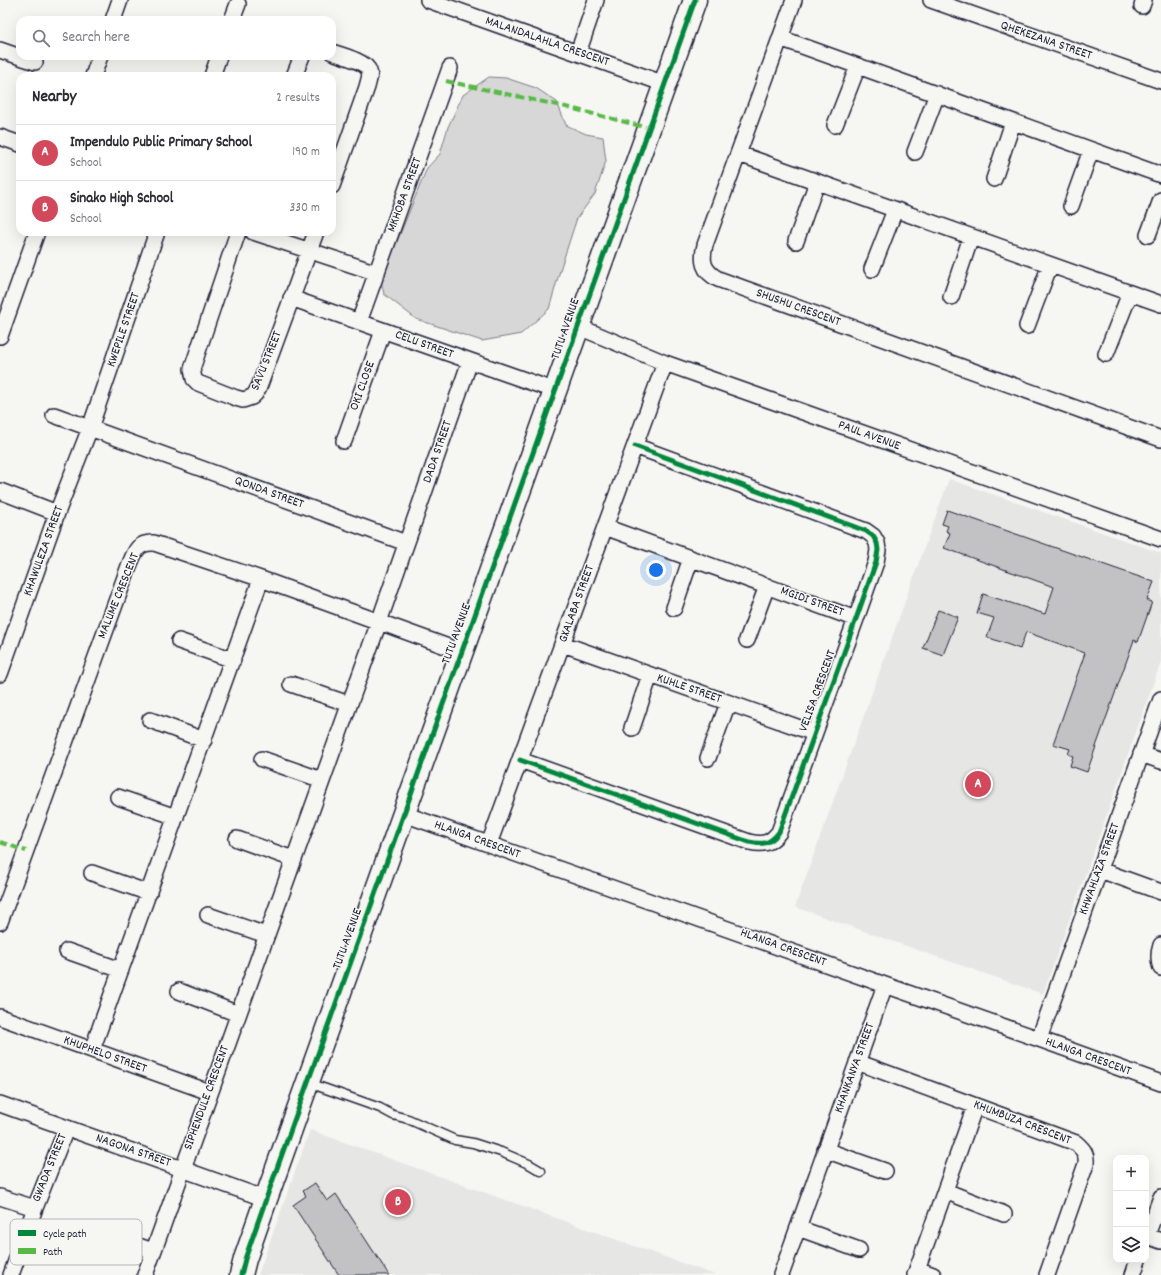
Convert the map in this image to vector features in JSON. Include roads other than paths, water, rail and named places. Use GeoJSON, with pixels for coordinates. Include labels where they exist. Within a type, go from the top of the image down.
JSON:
{"type":"FeatureCollection","features":[{"type":"Feature","properties":{"kind":"street"},"geometry":{"type":"LineString","coordinates":[[114,16],[120,0]]}},
{"type":"Feature","properties":{"kind":"street","name":"MALANDALAHLA CRESCENT"},"geometry":{"type":"LineString","coordinates":[[428,0],[665,84]]}},
{"type":"Feature","properties":{"kind":"street"},"geometry":{"type":"LineString","coordinates":[[578,53],[596,0]]}},
{"type":"Feature","properties":{"kind":"street","name":"TUTU AVENUE"},"geometry":{"type":"LineString","coordinates":[[241,1275],[266,1199],[695,0]]}},
{"type":"Feature","properties":{"kind":"street","name":"SHUSHU CRESCENT"},"geometry":{"type":"LineString","coordinates":[[794,0],[703,253],[705,268],[718,280],[1160,436]]}},
{"type":"Feature","properties":{"kind":"street","name":"QHEKEZANA STREET"},"geometry":{"type":"LineString","coordinates":[[931,0],[965,6],[1161,81]]}},
{"type":"Feature","properties":{"kind":"street"},"geometry":{"type":"LineString","coordinates":[[234,16],[238,4]]}},
{"type":"Feature","properties":{"kind":"street"},"geometry":{"type":"LineString","coordinates":[[780,38],[1161,175]]}},
{"type":"Feature","properties":{"kind":"street"},"geometry":{"type":"LineString","coordinates":[[0,50],[16,55]]}},
{"type":"Feature","properties":{"kind":"street"},"geometry":{"type":"LineString","coordinates":[[336,54],[367,67],[369,75],[364,94],[336,174]]}},
{"type":"Feature","properties":{"kind":"street"},"geometry":{"type":"LineString","coordinates":[[29,60],[35,62]]}},
{"type":"Feature","properties":{"kind":"street"},"geometry":{"type":"LineString","coordinates":[[94,72],[99,60]]}},
{"type":"Feature","properties":{"kind":"street"},"geometry":{"type":"LineString","coordinates":[[213,72],[218,60]]}},
{"type":"Feature","properties":{"kind":"street"},"geometry":{"type":"LineString","coordinates":[[296,72],[300,60]]}},
{"type":"Feature","properties":{"kind":"street"},"geometry":{"type":"LineString","coordinates":[[835,125],[858,66]]}},
{"type":"Feature","properties":{"kind":"street","name":"MKHOBA STREET"},"geometry":{"type":"LineString","coordinates":[[359,322],[450,68]]}},
{"type":"Feature","properties":{"kind":"street"},"geometry":{"type":"LineString","coordinates":[[915,152],[937,94]]}},
{"type":"Feature","properties":{"kind":"street"},"geometry":{"type":"LineString","coordinates":[[994,179],[1013,122]]}},
{"type":"Feature","properties":{"kind":"street"},"geometry":{"type":"LineString","coordinates":[[0,137],[16,143]]}},
{"type":"Feature","properties":{"kind":"street"},"geometry":{"type":"LineString","coordinates":[[1071,206],[1091,150]]}},
{"type":"Feature","properties":{"kind":"street"},"geometry":{"type":"LineString","coordinates":[[739,154],[1161,304]]}},
{"type":"Feature","properties":{"kind":"street"},"geometry":{"type":"LineString","coordinates":[[796,241],[817,182]]}},
{"type":"Feature","properties":{"kind":"street"},"geometry":{"type":"LineString","coordinates":[[1148,235],[1161,200]]}},
{"type":"Feature","properties":{"kind":"street"},"geometry":{"type":"LineString","coordinates":[[872,269],[895,210]]}},
{"type":"Feature","properties":{"kind":"street"},"geometry":{"type":"LineString","coordinates":[[0,336],[36,236]]}},
{"type":"Feature","properties":{"kind":"street","name":"KWEPILE STREET"},"geometry":{"type":"LineString","coordinates":[[90,428],[156,236]]}},
{"type":"Feature","properties":{"kind":"street","name":"SAVU STREET"},"geometry":{"type":"LineString","coordinates":[[237,236],[193,362],[192,370],[194,379],[198,383],[243,400],[252,397],[259,387],[314,236]]}},
{"type":"Feature","properties":{"kind":"street"},"geometry":{"type":"LineString","coordinates":[[266,236],[377,273]]}},
{"type":"Feature","properties":{"kind":"street"},"geometry":{"type":"LineString","coordinates":[[951,296],[971,237]]}},
{"type":"Feature","properties":{"kind":"street"},"geometry":{"type":"LineString","coordinates":[[1027,326],[1050,265]]}},
{"type":"Feature","properties":{"kind":"street"},"geometry":{"type":"LineString","coordinates":[[1106,354],[1130,293]]}},
{"type":"Feature","properties":{"kind":"street","name":"CELU STREET"},"geometry":{"type":"LineString","coordinates":[[291,298],[556,392]]}},
{"type":"Feature","properties":{"kind":"street","name":"PAUL AVENUE"},"geometry":{"type":"LineString","coordinates":[[579,327],[665,363],[1161,539]]}},
{"type":"Feature","properties":{"kind":"street","name":"OKI CLOSE"},"geometry":{"type":"LineString","coordinates":[[344,441],[383,331]]}},
{"type":"Feature","properties":{"kind":"street","name":"DADA STREET"},"geometry":{"type":"LineString","coordinates":[[406,543],[470,361]]}},
{"type":"Feature","properties":{"kind":"street","name":"GXALABA STREET"},"geometry":{"type":"LineString","coordinates":[[489,844],[665,363]]}},
{"type":"Feature","properties":{"kind":"street","name":"QONDA STREET"},"geometry":{"type":"LineString","coordinates":[[54,415],[406,543]]}},
{"type":"Feature","properties":{"kind":"street","name":"KHAWULEZA STREET"},"geometry":{"type":"LineString","coordinates":[[0,674],[90,428]]}},
{"type":"Feature","properties":{"kind":"street","name":"VELISA CRESCENT"},"geometry":{"type":"LineString","coordinates":[[520,760],[749,842],[764,844],[774,838],[778,832],[876,562],[878,550],[877,543],[866,531],[635,446]]}},
{"type":"Feature","properties":{"kind":"street"},"geometry":{"type":"LineString","coordinates":[[0,491],[58,513]]}},
{"type":"Feature","properties":{"kind":"street","name":"MGIDI STREET"},"geometry":{"type":"LineString","coordinates":[[605,528],[856,619]]}},
{"type":"Feature","properties":{"kind":"street","name":"MALUME CRESCENT"},"geometry":{"type":"LineString","coordinates":[[1,915],[129,566],[138,548],[142,544],[154,543],[261,579],[462,652]]}},
{"type":"Feature","properties":{"kind":"street"},"geometry":{"type":"LineString","coordinates":[[379,622],[406,543]]}},
{"type":"Feature","properties":{"kind":"street"},"geometry":{"type":"LineString","coordinates":[[674,608],[691,558]]}},
{"type":"Feature","properties":{"kind":"street"},"geometry":{"type":"LineString","coordinates":[[92,1050],[261,579]]}},
{"type":"Feature","properties":{"kind":"street","name":"MGIDI STREET"},"geometry":{"type":"LineString","coordinates":[[747,640],[767,586]]}},
{"type":"Feature","properties":{"kind":"street","name":"SIPHENDULE CRESCENT"},"geometry":{"type":"LineString","coordinates":[[145,1275],[209,1092],[379,622]]}},
{"type":"Feature","properties":{"kind":"street"},"geometry":{"type":"LineString","coordinates":[[179,641],[233,660]]}},
{"type":"Feature","properties":{"kind":"street","name":"KUHLE STREET"},"geometry":{"type":"LineString","coordinates":[[563,644],[814,733]]}},
{"type":"Feature","properties":{"kind":"street","name":"KUHLE STREET"},"geometry":{"type":"LineString","coordinates":[[632,728],[650,675]]}},
{"type":"Feature","properties":{"kind":"street"},"geometry":{"type":"LineString","coordinates":[[290,684],[349,704]]}},
{"type":"Feature","properties":{"kind":"street","name":"KHWAHLAZA STREET"},"geometry":{"type":"LineString","coordinates":[[1039,1039],[1161,699]]}},
{"type":"Feature","properties":{"kind":"street","name":"KUHLE STREET"},"geometry":{"type":"LineString","coordinates":[[708,758],[728,703]]}},
{"type":"Feature","properties":{"kind":"street"},"geometry":{"type":"LineString","coordinates":[[150,720],[204,740]]}},
{"type":"Feature","properties":{"kind":"street"},"geometry":{"type":"LineString","coordinates":[[1141,754],[1161,761]]}},
{"type":"Feature","properties":{"kind":"street"},"geometry":{"type":"LineString","coordinates":[[262,760],[322,780]]}},
{"type":"Feature","properties":{"kind":"street"},"geometry":{"type":"LineString","coordinates":[[118,797],[176,817]]}},
{"type":"Feature","properties":{"kind":"street","name":"HLANGA CRESCENT"},"geometry":{"type":"LineString","coordinates":[[404,814],[1161,1083]]}},
{"type":"Feature","properties":{"kind":"street"},"geometry":{"type":"LineString","coordinates":[[237,839],[293,859]]}},
{"type":"Feature","properties":{"kind":"street"},"geometry":{"type":"LineString","coordinates":[[1100,870],[1161,892]]}},
{"type":"Feature","properties":{"kind":"street"},"geometry":{"type":"LineString","coordinates":[[92,873],[148,893]]}},
{"type":"Feature","properties":{"kind":"street"},"geometry":{"type":"LineString","coordinates":[[208,914],[266,935]]}},
{"type":"Feature","properties":{"kind":"street"},"geometry":{"type":"LineString","coordinates":[[1161,945],[1158,956],[1158,961],[1161,968]]}},
{"type":"Feature","properties":{"kind":"street"},"geometry":{"type":"LineString","coordinates":[[67,951],[121,970]]}},
{"type":"Feature","properties":{"kind":"street","name":"KHANKANYA STREET"},"geometry":{"type":"LineString","coordinates":[[781,1275],[885,985]]}},
{"type":"Feature","properties":{"kind":"street"},"geometry":{"type":"LineString","coordinates":[[179,991],[238,1014]]}},
{"type":"Feature","properties":{"kind":"street","name":"KHUPHELO STREET"},"geometry":{"type":"LineString","coordinates":[[0,1017],[209,1092]]}},
{"type":"Feature","properties":{"kind":"street","name":"KHUMBUZA CRESCENT"},"geometry":{"type":"LineString","coordinates":[[857,1062],[1076,1143],[1085,1152],[1087,1157],[1086,1164],[1047,1275]]}},
{"type":"Feature","properties":{"kind":"street","name":"NAGONA STREET"},"geometry":{"type":"LineString","coordinates":[[0,1104],[66,1129],[182,1168],[266,1199]]}},
{"type":"Feature","properties":{"kind":"street"},"geometry":{"type":"LineString","coordinates":[[933,1275],[916,1272],[975,1106]]}},
{"type":"Feature","properties":{"kind":"street","name":"GWADA STREET"},"geometry":{"type":"LineString","coordinates":[[31,1219],[66,1129]]}},
{"type":"Feature","properties":{"kind":"street"},"geometry":{"type":"LineString","coordinates":[[825,1150],[885,1171]]}},
{"type":"Feature","properties":{"kind":"street"},"geometry":{"type":"LineString","coordinates":[[945,1191],[1004,1214]]}},
{"type":"Feature","properties":{"kind":"street","name":"GWADA STREET"},"geometry":{"type":"LineString","coordinates":[[0,1197],[35,1208]]}},
{"type":"Feature","properties":{"kind":"street"},"geometry":{"type":"LineString","coordinates":[[1149,1229],[1161,1197]]}},
{"type":"Feature","properties":{"kind":"street"},"geometry":{"type":"LineString","coordinates":[[798,1228],[859,1250]]}},
{"type":"Feature","properties":{"kind":"street"},"geometry":{"type":"LineString","coordinates":[[1149,1238],[1161,1241]]}},
{"type":"Feature","properties":{"kind":"street"},"geometry":{"type":"LineString","coordinates":[[142,1247],[153,1251]]}},
{"type":"Feature","properties":{"kind":"street"},"geometry":{"type":"LineString","coordinates":[[1133,1275],[1137,1263]]}},
{"type":"Feature","properties":{"kind":"street","name":"GWADA STREET"},"geometry":{"type":"LineString","coordinates":[[10,1275],[14,1265]]}},
{"type":"Feature","properties":{"kind":"lane"},"geometry":{"type":"LineString","coordinates":[[308,1083],[380,1108],[454,1140],[473,1143],[501,1152],[529,1164],[541,1172]]}},
{"type":"Feature","properties":{"kind":"place","name":"Impendulo Public Primary School"},"geometry":{"type":"Point","coordinates":[978,784]}},
{"type":"Feature","properties":{"kind":"place","name":"Sinako High School"},"geometry":{"type":"Point","coordinates":[398,1202]}}]}
